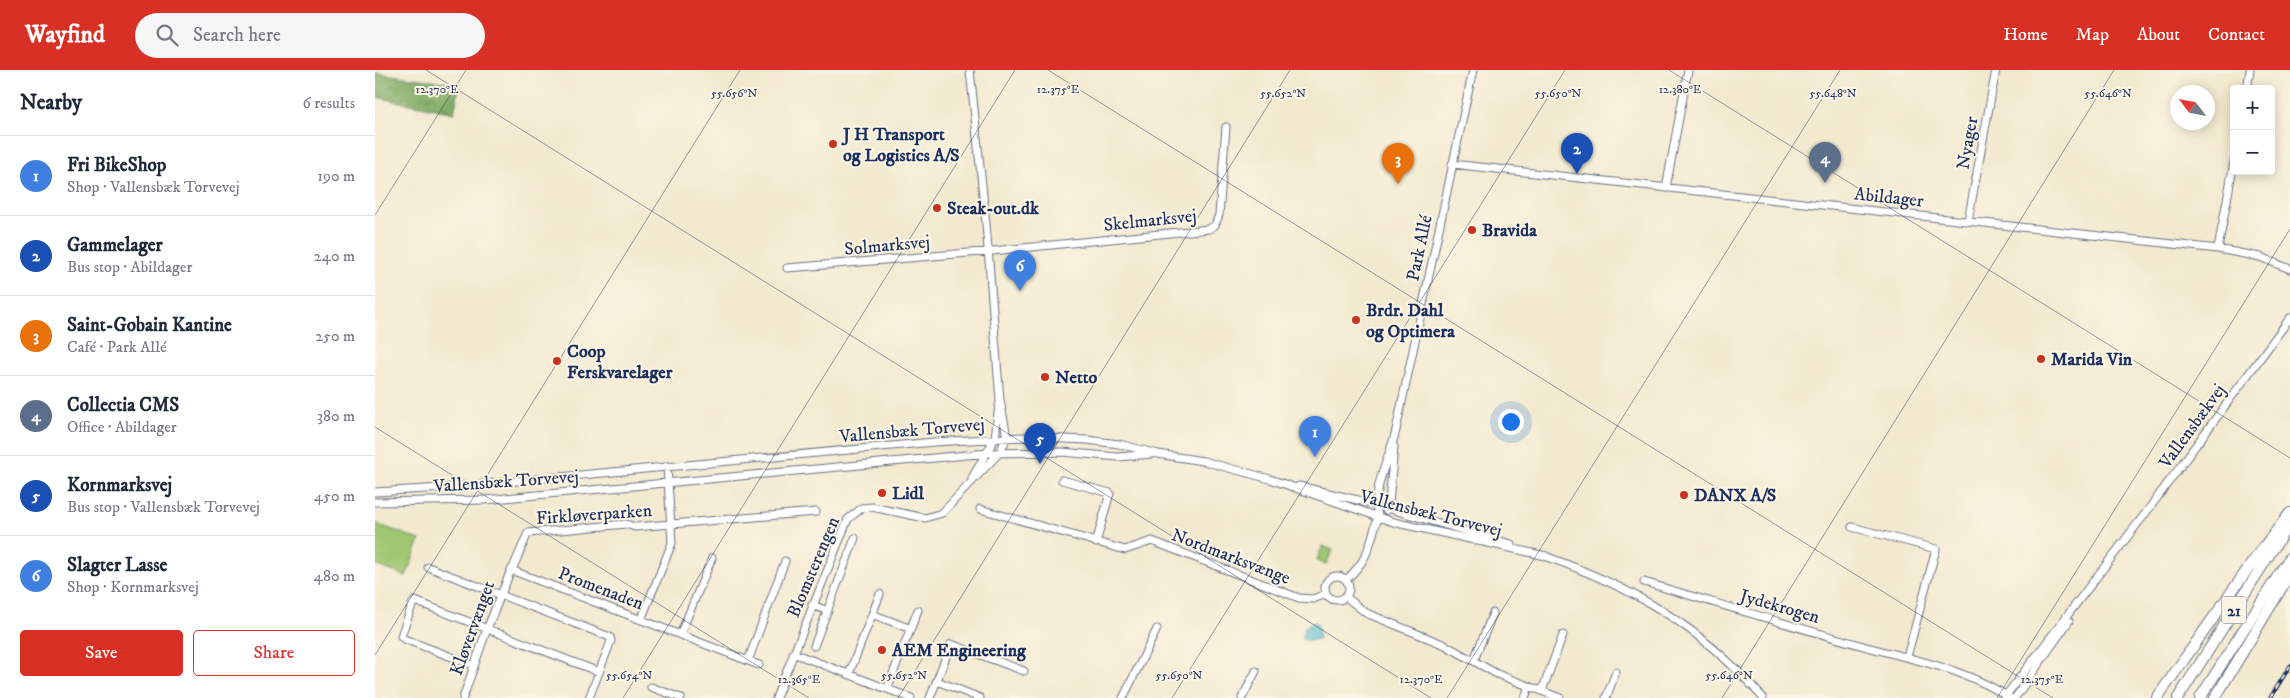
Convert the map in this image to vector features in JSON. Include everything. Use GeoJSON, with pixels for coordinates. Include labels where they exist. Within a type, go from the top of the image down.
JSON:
{"type":"FeatureCollection","features":[{"type":"Feature","properties":{"kind":"highway"},"geometry":{"type":"LineString","coordinates":[[2157,698],[2259,553],[2290,514]]}},
{"type":"Feature","properties":{"kind":"highway","name":"21"},"geometry":{"type":"LineString","coordinates":[[2177,698],[2290,522]]}},
{"type":"Feature","properties":{"kind":"highway","name":"21"},"geometry":{"type":"LineString","coordinates":[[2200,698],[2290,556]]}},
{"type":"Feature","properties":{"kind":"highway"},"geometry":{"type":"LineString","coordinates":[[2215,698],[2290,574]]}},
{"type":"Feature","properties":{"kind":"street"},"geometry":{"type":"LineString","coordinates":[[970,70],[989,251],[1000,400],[1007,437]]}},
{"type":"Feature","properties":{"kind":"street","name":"Park Allé"},"geometry":{"type":"LineString","coordinates":[[1378,517],[1375,504],[1395,432],[1473,70]]}},
{"type":"Feature","properties":{"kind":"street"},"geometry":{"type":"LineString","coordinates":[[1666,188],[1688,70]]}},
{"type":"Feature","properties":{"kind":"street","name":"Nyager"},"geometry":{"type":"LineString","coordinates":[[1968,221],[1996,70]]}},
{"type":"Feature","properties":{"kind":"street"},"geometry":{"type":"LineString","coordinates":[[2248,85],[2250,70]]}},
{"type":"Feature","properties":{"kind":"street","name":"Skelmarksvej"},"geometry":{"type":"LineString","coordinates":[[989,251],[1209,229],[1215,225],[1219,215],[1226,128]]}},
{"type":"Feature","properties":{"kind":"street","name":"Abildager"},"geometry":{"type":"LineString","coordinates":[[1452,164],[2218,248],[2260,257],[2290,269]]}},
{"type":"Feature","properties":{"kind":"street"},"geometry":{"type":"LineString","coordinates":[[2218,248],[2232,175]]}},
{"type":"Feature","properties":{"kind":"street","name":"Solmarksvej"},"geometry":{"type":"LineString","coordinates":[[787,268],[989,251]]}},
{"type":"Feature","properties":{"kind":"street","name":"Vallensbækvej"},"geometry":{"type":"LineString","coordinates":[[2007,697],[2290,318]]}},
{"type":"Feature","properties":{"kind":"street","name":"Blomsterengen"},"geometry":{"type":"LineString","coordinates":[[968,486],[995,438],[1000,400]]}},
{"type":"Feature","properties":{"kind":"street","name":"Park Allé"},"geometry":{"type":"LineString","coordinates":[[1387,509],[1395,432]]}},
{"type":"Feature","properties":{"kind":"street","name":"Blomsterengen"},"geometry":{"type":"LineString","coordinates":[[776,698],[844,525],[852,514],[862,508],[872,507],[925,518],[935,516],[947,510],[1000,452],[1007,437]]}},
{"type":"Feature","properties":{"kind":"street","name":"Vallensbæk Torvevej"},"geometry":{"type":"LineString","coordinates":[[375,492],[432,489],[667,466],[1007,437],[1087,440],[1119,444],[1158,454],[1203,461],[1281,483],[1378,517],[1433,532],[1451,534],[1546,556]]}},
{"type":"Feature","properties":{"kind":"street","name":"Vallensbæk Torvevej"},"geometry":{"type":"LineString","coordinates":[[375,502],[484,500],[669,484],[988,452],[1063,452],[1118,457],[1158,454]]}},
{"type":"Feature","properties":{"kind":"street"},"geometry":{"type":"LineString","coordinates":[[667,466],[669,484]]}},
{"type":"Feature","properties":{"kind":"street"},"geometry":{"type":"LineString","coordinates":[[1062,480],[1110,493],[1096,542]]}},
{"type":"Feature","properties":{"kind":"street","name":"Vallensbæk Torvevej"},"geometry":{"type":"LineString","coordinates":[[1281,483],[1326,491],[1503,541],[1614,583],[1670,615],[1713,647],[1763,698]]}},
{"type":"Feature","properties":{"kind":"street","name":"Firkløverparken"},"geometry":{"type":"LineString","coordinates":[[641,620],[671,543],[672,524],[669,484]]}},
{"type":"Feature","properties":{"kind":"street","name":"Nordmarksvænge"},"geometry":{"type":"LineString","coordinates":[[980,509],[1125,550],[1152,542],[1299,598],[1313,599],[1326,594]]}},
{"type":"Feature","properties":{"kind":"street"},"geometry":{"type":"LineString","coordinates":[[1346,580],[1360,567],[1365,558],[1378,517],[1387,509]]}},
{"type":"Feature","properties":{"kind":"street","name":"Firkløverparken"},"geometry":{"type":"LineString","coordinates":[[511,570],[528,533],[543,530],[626,524],[635,527],[816,512]]}},
{"type":"Feature","properties":{"kind":"street"},"geometry":{"type":"LineString","coordinates":[[1852,527],[1937,549],[1907,657]]}},
{"type":"Feature","properties":{"kind":"street"},"geometry":{"type":"LineString","coordinates":[[813,646],[855,538]]}},
{"type":"Feature","properties":{"kind":"street","name":"Vallensbækvej"},"geometry":{"type":"LineString","coordinates":[[2015,698],[2117,551]]}},
{"type":"Feature","properties":{"kind":"street"},"geometry":{"type":"LineString","coordinates":[[680,635],[712,558]]}},
{"type":"Feature","properties":{"kind":"street"},"geometry":{"type":"LineString","coordinates":[[747,661],[785,561]]}},
{"type":"Feature","properties":{"kind":"street"},"geometry":{"type":"LineString","coordinates":[[428,567],[610,637],[611,641],[589,698]]}},
{"type":"Feature","properties":{"kind":"street","name":"Kløvervænget"},"geometry":{"type":"LineString","coordinates":[[463,698],[473,665],[511,570]]}},
{"type":"Feature","properties":{"kind":"street","name":"Promenaden"},"geometry":{"type":"LineString","coordinates":[[511,570],[759,666]]}},
{"type":"Feature","properties":{"kind":"street"},"geometry":{"type":"LineString","coordinates":[[1338,576],[1346,580],[1349,586],[1346,597],[1337,601],[1326,594],[1325,586],[1330,578],[1338,576]]}},
{"type":"Feature","properties":{"kind":"street","name":"Jydekrogen"},"geometry":{"type":"LineString","coordinates":[[1644,582],[1980,679],[2007,697]]}},
{"type":"Feature","properties":{"kind":"street"},"geometry":{"type":"LineString","coordinates":[[849,674],[880,594]]}},
{"type":"Feature","properties":{"kind":"street"},"geometry":{"type":"LineString","coordinates":[[1346,597],[1366,613],[1445,644],[1497,674],[1560,698]]}},
{"type":"Feature","properties":{"kind":"street"},"geometry":{"type":"LineString","coordinates":[[473,665],[403,639],[401,636],[407,617],[415,601],[599,672]]}},
{"type":"Feature","properties":{"kind":"street"},"geometry":{"type":"LineString","coordinates":[[812,605],[828,611]]}},
{"type":"Feature","properties":{"kind":"street"},"geometry":{"type":"LineString","coordinates":[[887,688],[918,610]]}},
{"type":"Feature","properties":{"kind":"street"},"geometry":{"type":"LineString","coordinates":[[1473,660],[1493,613]]}},
{"type":"Feature","properties":{"kind":"street"},"geometry":{"type":"LineString","coordinates":[[872,614],[911,629]]}},
{"type":"Feature","properties":{"kind":"street"},"geometry":{"type":"LineString","coordinates":[[1123,698],[1157,629]]}},
{"type":"Feature","properties":{"kind":"street"},"geometry":{"type":"LineString","coordinates":[[1541,691],[1563,635]]}},
{"type":"Feature","properties":{"kind":"street"},"geometry":{"type":"LineString","coordinates":[[931,698],[951,644],[1024,671]]}},
{"type":"Feature","properties":{"kind":"street"},"geometry":{"type":"LineString","coordinates":[[793,653],[911,698]]}},
{"type":"Feature","properties":{"kind":"street"},"geometry":{"type":"LineString","coordinates":[[1242,698],[1256,671]]}},
{"type":"Feature","properties":{"kind":"street"},"geometry":{"type":"LineString","coordinates":[[1606,698],[1616,672]]}},
{"type":"Feature","properties":{"kind":"street"},"geometry":{"type":"LineString","coordinates":[[937,681],[981,698]]}},
{"type":"Feature","properties":{"kind":"street"},"geometry":{"type":"LineString","coordinates":[[1525,698],[1529,686]]}},
{"type":"Feature","properties":{"kind":"street"},"geometry":{"type":"LineString","coordinates":[[651,687],[681,698]]}},
{"type":"Feature","properties":{"kind":"green space"},"geometry":{"type":"Polygon","coordinates":[[[375,73],[460,84],[454,113],[375,97],[375,73]]]}},
{"type":"Feature","properties":{"kind":"green space"},"geometry":{"type":"Polygon","coordinates":[[[375,523],[420,540],[406,576],[375,565],[375,523]]]}},
{"type":"Feature","properties":{"kind":"green space"},"geometry":{"type":"Polygon","coordinates":[[[1323,546],[1333,550],[1326,564],[1316,561],[1323,546]]]}},
{"type":"Feature","properties":{"kind":"water"},"geometry":{"type":"Polygon","coordinates":[[[1316,622],[1319,628],[1319,639],[1309,641],[1302,639],[1304,628],[1310,623],[1316,622]]]}},
{"type":"Feature","properties":{"kind":"railway"},"geometry":{"type":"LineString","coordinates":[[2270,698],[2290,666]]}},
{"type":"Feature","properties":{"kind":"place","name":"J H Transport og Logistics A/S"},"geometry":{"type":"Point","coordinates":[833,144]}},
{"type":"Feature","properties":{"kind":"place","name":"Gammelager"},"geometry":{"type":"Point","coordinates":[1577,174]}},
{"type":"Feature","properties":{"kind":"place","name":"Collectia CMS"},"geometry":{"type":"Point","coordinates":[1825,183]}},
{"type":"Feature","properties":{"kind":"place","name":"Saint-Gobain Kantine"},"geometry":{"type":"Point","coordinates":[1398,184]}},
{"type":"Feature","properties":{"kind":"place","name":"Steak-out.dk"},"geometry":{"type":"Point","coordinates":[937,208]}},
{"type":"Feature","properties":{"kind":"place","name":"Bravida"},"geometry":{"type":"Point","coordinates":[1472,230]}},
{"type":"Feature","properties":{"kind":"place","name":"Slagter Lasse"},"geometry":{"type":"Point","coordinates":[1020,291]}},
{"type":"Feature","properties":{"kind":"place","name":"Brdr. Dahl og Optimera"},"geometry":{"type":"Point","coordinates":[1356,320]}},
{"type":"Feature","properties":{"kind":"place","name":"Marida Vin"},"geometry":{"type":"Point","coordinates":[2041,359]}},
{"type":"Feature","properties":{"kind":"place","name":"Coop Ferskvarelager"},"geometry":{"type":"Point","coordinates":[557,361]}},
{"type":"Feature","properties":{"kind":"place","name":"Netto"},"geometry":{"type":"Point","coordinates":[1045,377]}},
{"type":"Feature","properties":{"kind":"place","name":"Fri BikeShop"},"geometry":{"type":"Point","coordinates":[1315,457]}},
{"type":"Feature","properties":{"kind":"place","name":"Kornmarksvej"},"geometry":{"type":"Point","coordinates":[1040,464]}},
{"type":"Feature","properties":{"kind":"place","name":"Lidl"},"geometry":{"type":"Point","coordinates":[882,493]}},
{"type":"Feature","properties":{"kind":"place","name":"DANX A/S"},"geometry":{"type":"Point","coordinates":[1684,495]}},
{"type":"Feature","properties":{"kind":"place","name":"AEM Engineering"},"geometry":{"type":"Point","coordinates":[882,650]}}]}
